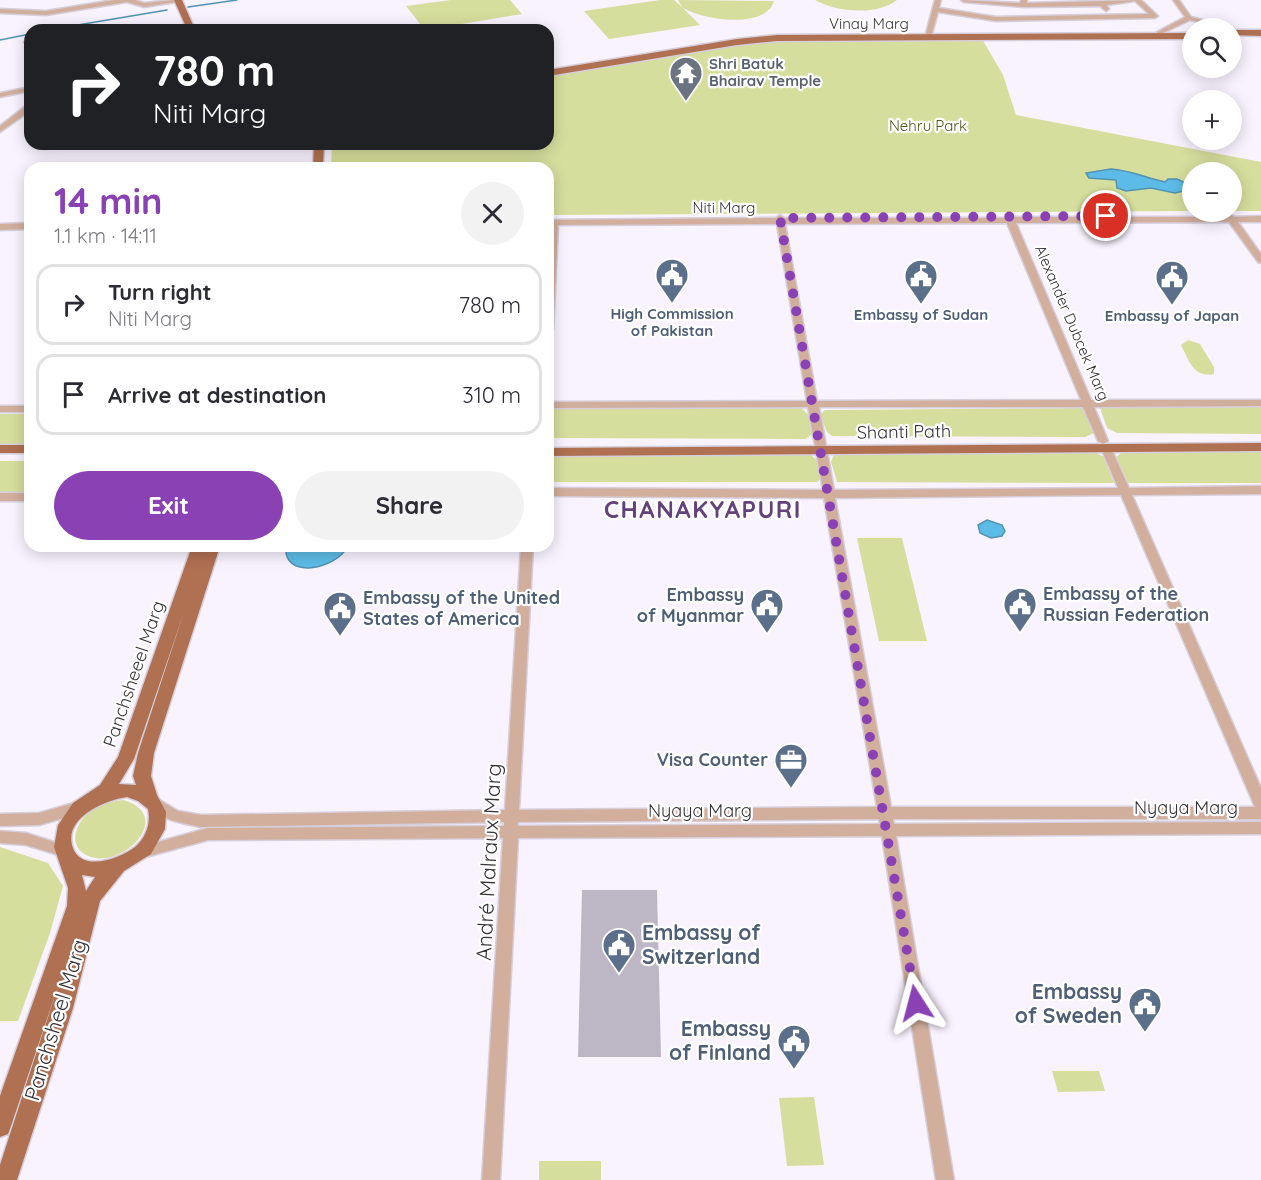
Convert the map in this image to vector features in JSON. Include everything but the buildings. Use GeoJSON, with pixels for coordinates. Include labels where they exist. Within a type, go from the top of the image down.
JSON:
{"type":"FeatureCollection","features":[{"type":"Feature","properties":{"kind":"main road"},"geometry":{"type":"LineString","coordinates":[[174,1],[182,24]]}},
{"type":"Feature","properties":{"kind":"main road"},"geometry":{"type":"LineString","coordinates":[[174,1],[188,24]]}},
{"type":"Feature","properties":{"kind":"main road"},"geometry":{"type":"LineString","coordinates":[[1242,33],[1261,34]]}},
{"type":"Feature","properties":{"kind":"main road"},"geometry":{"type":"LineString","coordinates":[[1242,33],[1261,34]]}},
{"type":"Feature","properties":{"kind":"main road","name":"Vinay Marg"},"geometry":{"type":"LineString","coordinates":[[928,36],[1182,34]]}},
{"type":"Feature","properties":{"kind":"main road","name":"Vinay Marg"},"geometry":{"type":"LineString","coordinates":[[554,70],[756,39],[1182,34]]}},
{"type":"Feature","properties":{"kind":"main road","name":"Shanti Path"},"geometry":{"type":"LineString","coordinates":[[554,452],[1261,441]]}},
{"type":"Feature","properties":{"kind":"main road","name":"Shanti Path"},"geometry":{"type":"LineString","coordinates":[[554,445],[821,448]]}},
{"type":"Feature","properties":{"kind":"main road","name":"Shanti Path"},"geometry":{"type":"LineString","coordinates":[[1104,445],[1261,447]]}},
{"type":"Feature","properties":{"kind":"main road"},"geometry":{"type":"LineString","coordinates":[[0,449],[24,449]]}},
{"type":"Feature","properties":{"kind":"main road"},"geometry":{"type":"LineString","coordinates":[[0,457],[24,456]]}},
{"type":"Feature","properties":{"kind":"main road","name":"Panchsheeel Marg"},"geometry":{"type":"LineString","coordinates":[[84,804],[106,790],[126,759],[196,552]]}},
{"type":"Feature","properties":{"kind":"main road"},"geometry":{"type":"LineString","coordinates":[[151,800],[133,791],[114,791],[84,804],[65,829],[63,841],[66,854],[80,866],[97,870],[117,866],[142,852],[153,840],[158,826],[159,813],[151,800],[142,776],[146,753],[211,552]]}},
{"type":"Feature","properties":{"kind":"main road","name":"Panchsheel Marg"},"geometry":{"type":"LineString","coordinates":[[0,1126],[76,906],[77,888],[66,854]]}},
{"type":"Feature","properties":{"kind":"main road","name":"Panchsheel Marg"},"geometry":{"type":"LineString","coordinates":[[6,1180],[63,1008],[91,900],[97,888],[117,866]]}},
{"type":"Feature","properties":{"kind":"street"},"geometry":{"type":"LineString","coordinates":[[0,11],[46,13],[127,0],[144,5],[174,1]]}},
{"type":"Feature","properties":{"kind":"street"},"geometry":{"type":"LineString","coordinates":[[928,36],[938,0]]}},
{"type":"Feature","properties":{"kind":"street"},"geometry":{"type":"LineString","coordinates":[[936,10],[996,19],[1155,16],[1135,0],[1023,3],[964,0]]}},
{"type":"Feature","properties":{"kind":"street"},"geometry":{"type":"LineString","coordinates":[[1176,0],[1189,18]]}},
{"type":"Feature","properties":{"kind":"street"},"geometry":{"type":"LineString","coordinates":[[1098,2],[1111,15]]}},
{"type":"Feature","properties":{"kind":"street"},"geometry":{"type":"LineString","coordinates":[[1159,33],[1182,22]]}},
{"type":"Feature","properties":{"kind":"street"},"geometry":{"type":"LineString","coordinates":[[0,96],[24,91]]}},
{"type":"Feature","properties":{"kind":"street"},"geometry":{"type":"LineString","coordinates":[[0,130],[24,112]]}},
{"type":"Feature","properties":{"kind":"street","name":"Niti Marg"},"geometry":{"type":"LineString","coordinates":[[1242,216],[1261,215]]}},
{"type":"Feature","properties":{"kind":"street","name":"Niti Marg"},"geometry":{"type":"LineString","coordinates":[[554,221],[1182,217]]}},
{"type":"Feature","properties":{"kind":"street","name":"Niti Marg"},"geometry":{"type":"LineString","coordinates":[[1242,218],[1261,219]]}},
{"type":"Feature","properties":{"kind":"street","name":"Alexander Dubcek Marg"},"geometry":{"type":"LineString","coordinates":[[1010,219],[1104,445],[1261,804]]}},
{"type":"Feature","properties":{"kind":"street"},"geometry":{"type":"LineString","coordinates":[[780,220],[888,829],[945,1180]]}},
{"type":"Feature","properties":{"kind":"street"},"geometry":{"type":"LineString","coordinates":[[0,221],[24,221]]}},
{"type":"Feature","properties":{"kind":"street"},"geometry":{"type":"LineString","coordinates":[[1234,222],[1261,260]]}},
{"type":"Feature","properties":{"kind":"street"},"geometry":{"type":"LineString","coordinates":[[0,226],[24,226]]}},
{"type":"Feature","properties":{"kind":"street"},"geometry":{"type":"LineString","coordinates":[[554,405],[1261,404]]}},
{"type":"Feature","properties":{"kind":"street"},"geometry":{"type":"LineString","coordinates":[[0,409],[24,409]]}},
{"type":"Feature","properties":{"kind":"street"},"geometry":{"type":"LineString","coordinates":[[554,492],[829,494],[1261,490]]}},
{"type":"Feature","properties":{"kind":"street"},"geometry":{"type":"LineString","coordinates":[[0,497],[24,497]]}},
{"type":"Feature","properties":{"kind":"street","name":"André Malraux Marg"},"geometry":{"type":"LineString","coordinates":[[491,1180],[527,552]]}},
{"type":"Feature","properties":{"kind":"street","name":"Nyaya Marg"},"geometry":{"type":"LineString","coordinates":[[151,800],[175,816],[201,821],[888,829],[1261,828]]}},
{"type":"Feature","properties":{"kind":"street"},"geometry":{"type":"LineString","coordinates":[[0,820],[39,819],[84,804]]}},
{"type":"Feature","properties":{"kind":"street","name":"Nyaya Marg"},"geometry":{"type":"LineString","coordinates":[[142,852],[208,834],[885,813],[1261,813]]}},
{"type":"Feature","properties":{"kind":"street"},"geometry":{"type":"LineString","coordinates":[[0,837],[26,839],[66,854]]}},
{"type":"Feature","properties":{"kind":"green space"},"geometry":{"type":"Polygon","coordinates":[[[451,0],[510,0],[522,14],[461,24],[420,24],[406,6],[451,0]]]}},
{"type":"Feature","properties":{"kind":"green space"},"geometry":{"type":"Polygon","coordinates":[[[674,0],[700,25],[609,39],[584,11],[674,0]]]}},
{"type":"Feature","properties":{"kind":"green space"},"geometry":{"type":"Polygon","coordinates":[[[678,0],[774,1],[768,10],[759,16],[732,20],[703,16],[682,7],[678,0]]]}},
{"type":"Feature","properties":{"kind":"green space"},"geometry":{"type":"Polygon","coordinates":[[[815,0],[897,0],[879,8],[856,10],[834,7],[815,0]]]}},
{"type":"Feature","properties":{"kind":"green space","name":"Nehru Park"},"geometry":{"type":"Polygon","coordinates":[[[982,39],[1003,75],[1016,115],[1182,147],[1182,150],[1198,150],[1261,162],[1261,211],[1242,211],[1242,162],[1182,162],[1182,211],[554,215],[554,162],[331,162],[332,150],[554,150],[554,75],[760,42],[982,39]]]}},
{"type":"Feature","properties":{"kind":"green space"},"geometry":{"type":"Polygon","coordinates":[[[1188,340],[1200,344],[1214,367],[1214,374],[1207,375],[1196,371],[1189,362],[1181,345],[1188,340]]]}},
{"type":"Feature","properties":{"kind":"green space"},"geometry":{"type":"Polygon","coordinates":[[[1261,407],[1261,434],[1117,433],[1107,428],[1100,408],[1261,407]]]}},
{"type":"Feature","properties":{"kind":"green space"},"geometry":{"type":"Polygon","coordinates":[[[801,408],[809,415],[813,433],[806,439],[554,438],[554,409],[801,408]]]}},
{"type":"Feature","properties":{"kind":"green space"},"geometry":{"type":"Polygon","coordinates":[[[1084,408],[1096,432],[1085,437],[832,436],[827,432],[820,415],[825,410],[1084,408]]]}},
{"type":"Feature","properties":{"kind":"green space"},"geometry":{"type":"Polygon","coordinates":[[[0,414],[24,414],[24,445],[0,445],[0,414]]]}},
{"type":"Feature","properties":{"kind":"green space"},"geometry":{"type":"Polygon","coordinates":[[[1261,450],[1261,483],[1128,483],[1116,457],[1124,451],[1261,450]]]}},
{"type":"Feature","properties":{"kind":"green space"},"geometry":{"type":"Polygon","coordinates":[[[1092,451],[1104,457],[1114,483],[837,482],[831,462],[834,454],[1092,451]]]}},
{"type":"Feature","properties":{"kind":"green space"},"geometry":{"type":"Polygon","coordinates":[[[810,454],[819,462],[822,478],[817,482],[554,482],[554,456],[810,454]]]}},
{"type":"Feature","properties":{"kind":"green space"},"geometry":{"type":"Polygon","coordinates":[[[0,461],[24,461],[24,495],[0,495],[0,461]]]}},
{"type":"Feature","properties":{"kind":"green space"},"geometry":{"type":"Polygon","coordinates":[[[857,538],[902,538],[927,641],[879,641],[857,538]]]}},
{"type":"Feature","properties":{"kind":"green space"},"geometry":{"type":"Polygon","coordinates":[[[123,800],[138,807],[145,817],[144,829],[138,840],[114,856],[100,858],[86,855],[79,850],[75,837],[80,823],[90,811],[106,803],[123,800]]]}},
{"type":"Feature","properties":{"kind":"green space"},"geometry":{"type":"Polygon","coordinates":[[[0,847],[48,863],[63,886],[50,933],[18,1021],[0,1021],[0,847]]]}},
{"type":"Feature","properties":{"kind":"green space"},"geometry":{"type":"Polygon","coordinates":[[[1052,1071],[1099,1071],[1105,1091],[1058,1092],[1052,1071]]]}},
{"type":"Feature","properties":{"kind":"green space"},"geometry":{"type":"Polygon","coordinates":[[[814,1097],[824,1165],[787,1166],[779,1098],[814,1097]]]}},
{"type":"Feature","properties":{"kind":"green space"},"geometry":{"type":"Polygon","coordinates":[[[539,1161],[601,1161],[601,1180],[539,1180],[539,1161]]]}},
{"type":"Feature","properties":{"kind":"water"},"geometry":{"type":"Polygon","coordinates":[[[1111,169],[1165,182],[1168,179],[1177,179],[1182,181],[1182,191],[1175,193],[1151,188],[1126,191],[1117,188],[1116,180],[1089,178],[1086,173],[1111,169]]]}},
{"type":"Feature","properties":{"kind":"water"},"geometry":{"type":"Polygon","coordinates":[[[987,520],[1002,525],[1005,531],[1002,536],[991,538],[980,533],[978,525],[987,520]]]}},
{"type":"Feature","properties":{"kind":"water"},"geometry":{"type":"Polygon","coordinates":[[[287,552],[344,552],[333,561],[311,568],[292,564],[287,552]]]}},
{"type":"Feature","properties":{"kind":"waterway"},"geometry":{"type":"LineString","coordinates":[[188,7],[237,0]]}},
{"type":"Feature","properties":{"kind":"waterway"},"geometry":{"type":"LineString","coordinates":[[84,24],[167,10]]}},
{"type":"Feature","properties":{"kind":"waterway"},"geometry":{"type":"LineString","coordinates":[[0,40],[24,35]]}},
{"type":"Feature","properties":{"kind":"place","name":"Shri Batuk Bhairav Temple"},"geometry":{"type":"Point","coordinates":[686,102]}},
{"type":"Feature","properties":{"kind":"place","name":"High Commission of Pakistan"},"geometry":{"type":"Point","coordinates":[672,304]}},
{"type":"Feature","properties":{"kind":"place","name":"Embassy of Sudan"},"geometry":{"type":"Point","coordinates":[921,305]}},
{"type":"Feature","properties":{"kind":"place","name":"Embassy of Japan"},"geometry":{"type":"Point","coordinates":[1172,306]}},
{"type":"Feature","properties":{"kind":"place","name":"Embassy of the Russian Federation"},"geometry":{"type":"Point","coordinates":[1020,633]}},
{"type":"Feature","properties":{"kind":"place","name":"Embassy of Myanmar"},"geometry":{"type":"Point","coordinates":[767,634]}},
{"type":"Feature","properties":{"kind":"place","name":"Embassy of the United States of America"},"geometry":{"type":"Point","coordinates":[340,637]}},
{"type":"Feature","properties":{"kind":"place","name":"Visa Counter"},"geometry":{"type":"Point","coordinates":[791,789]}},
{"type":"Feature","properties":{"kind":"place","name":"Embassy of Switzerland"},"geometry":{"type":"Point","coordinates":[619,974]}},
{"type":"Feature","properties":{"kind":"place","name":"Embassy of Sweden"},"geometry":{"type":"Point","coordinates":[1145,1033]}},
{"type":"Feature","properties":{"kind":"place","name":"Embassy of Finland"},"geometry":{"type":"Point","coordinates":[794,1070]}},
{"type":"Feature","properties":{"kind":"district","name":"CHANAKYAPURI"},"geometry":{"type":"Point","coordinates":[703,510]}},
{"type":"Feature","properties":{"kind":"route"},"geometry":{"type":"LineString","coordinates":[[916,1003],[888,829],[780,218],[1106,216]]}}]}
